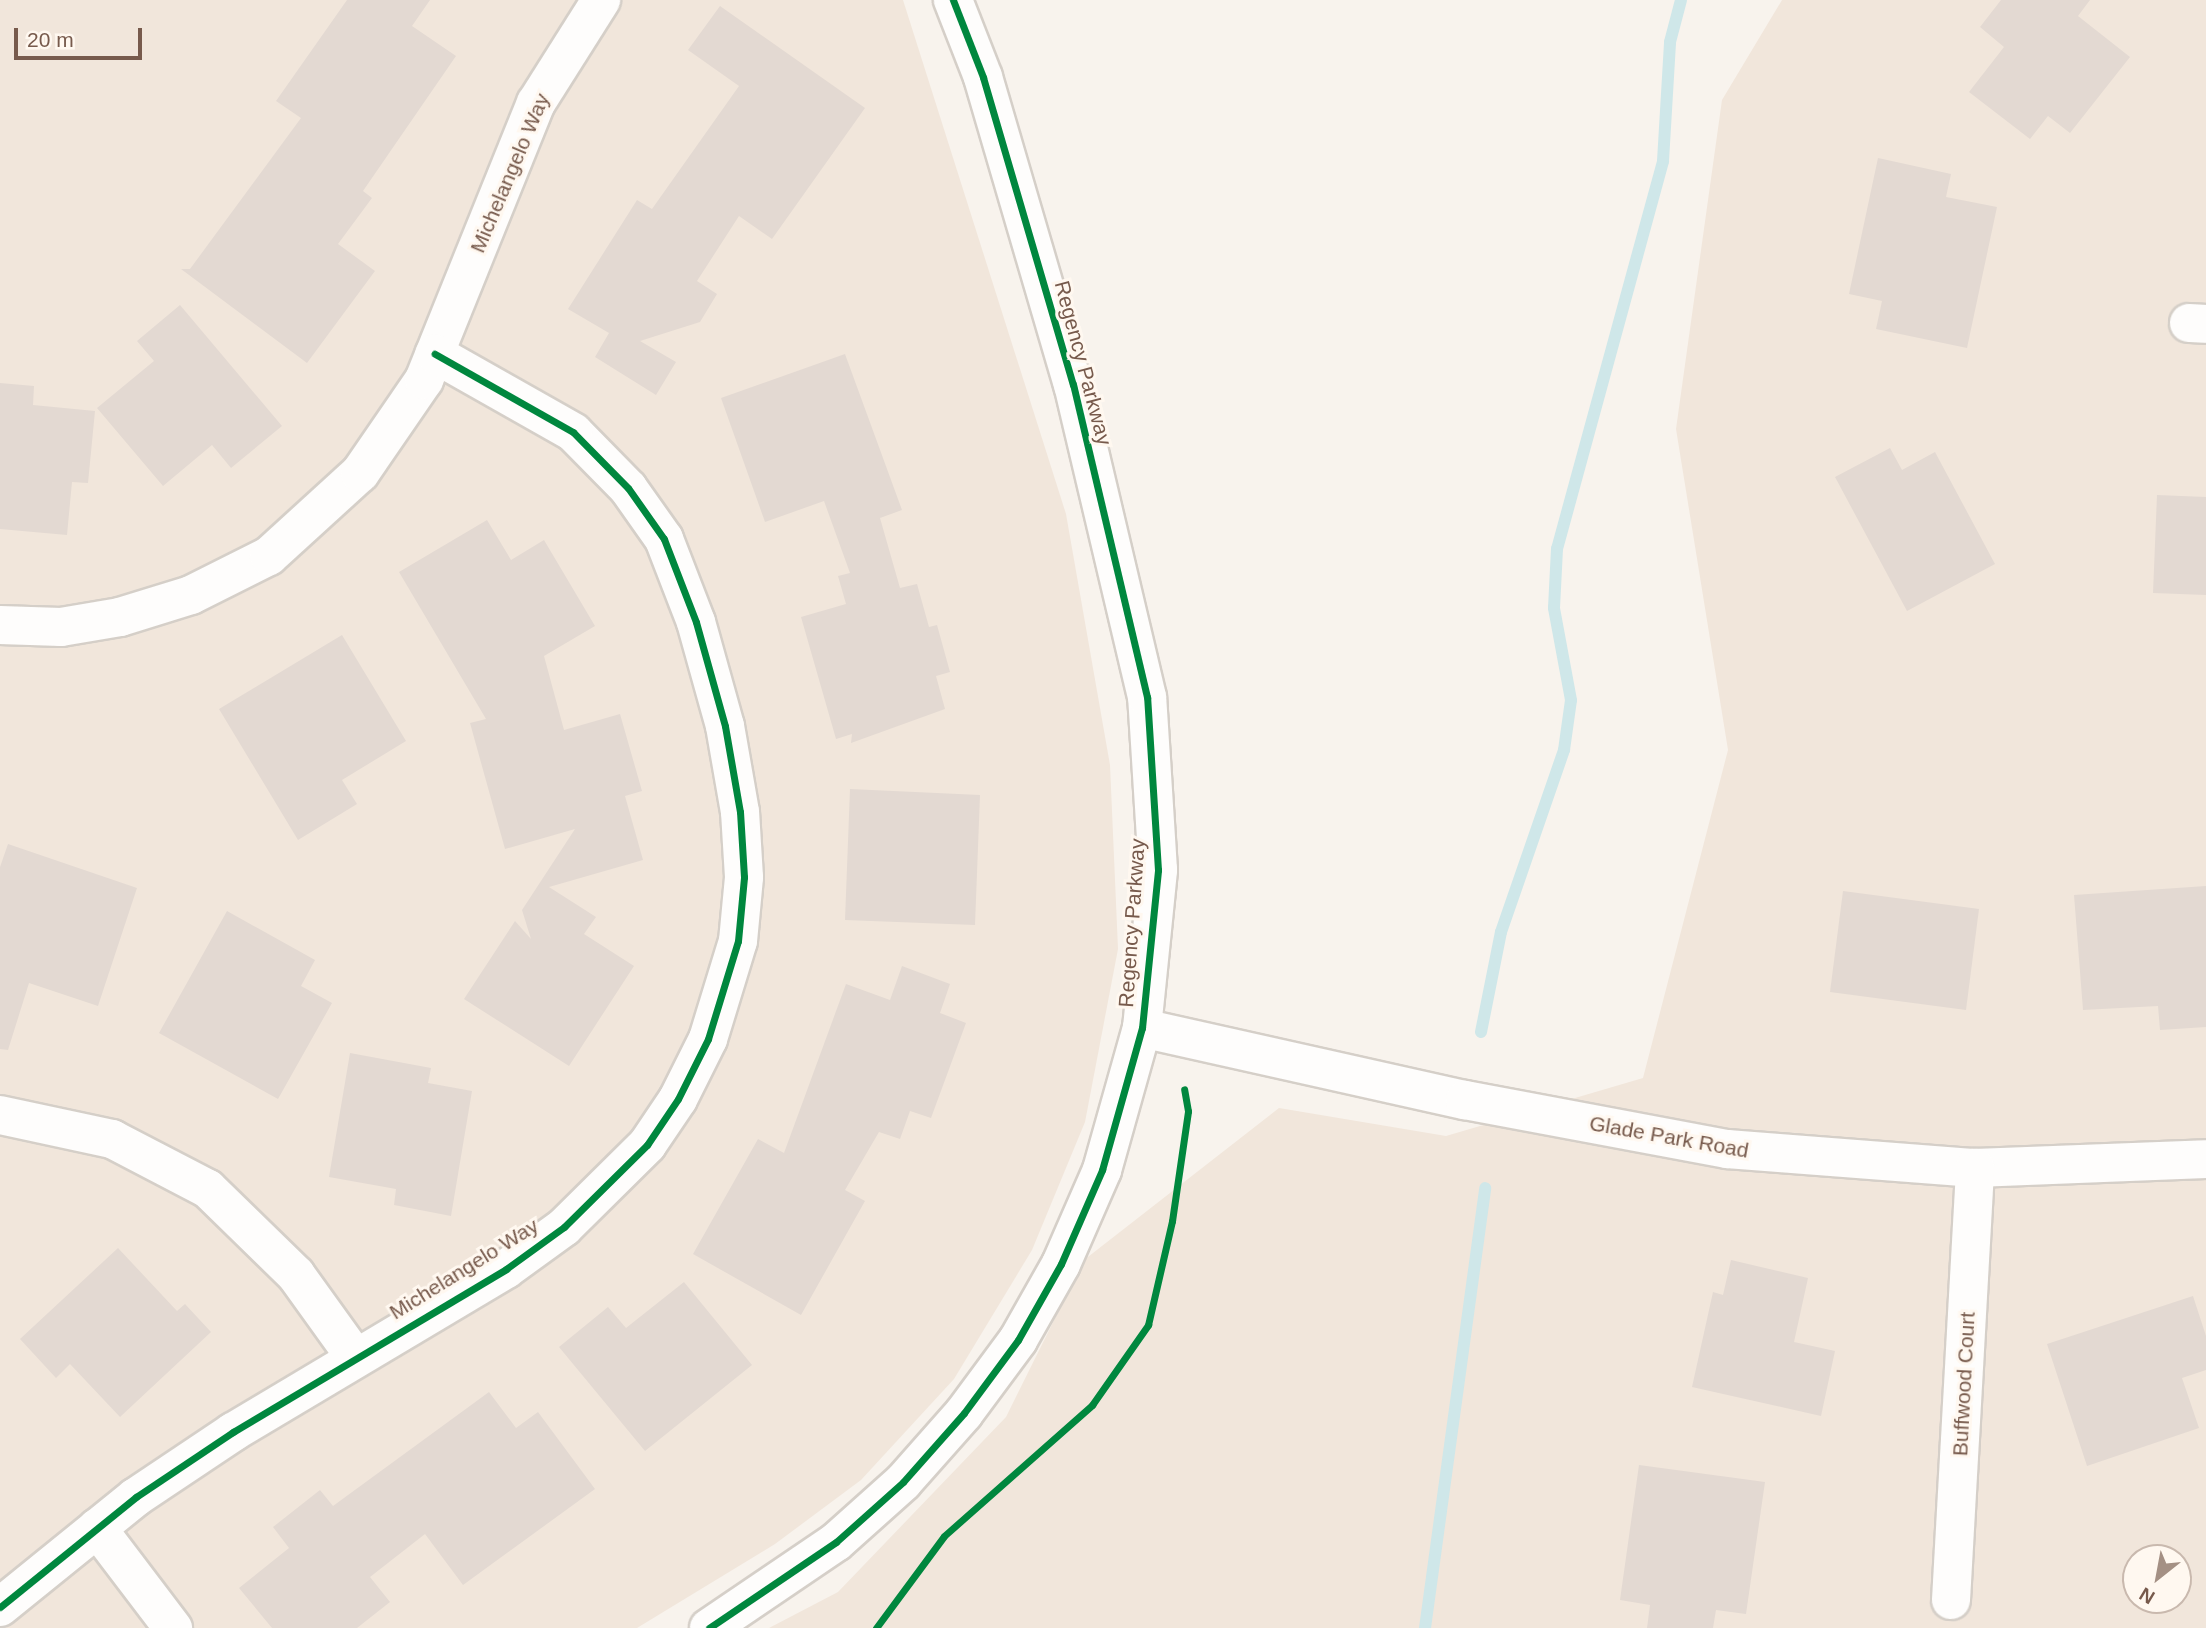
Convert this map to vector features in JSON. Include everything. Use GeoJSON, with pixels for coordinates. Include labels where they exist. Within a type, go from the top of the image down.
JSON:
{"type":"FeatureCollection","features":[{"type":"Feature","properties":{"kind":"street","name":"Michelangelo Way"},"geometry":{"type":"LineString","coordinates":[[0,625],[61,627],[120,617],[191,595],[269,556],[360,473],[424,380],[536,103],[601,0]]}},
{"type":"Feature","properties":{"kind":"street","name":"Regency Parkway"},"geometry":{"type":"LineString","coordinates":[[709,1628],[836,1542],[903,1482],[995,1371],[1061,1264],[1102,1170],[1142,1027],[1158,870],[1147,697],[1073,385],[983,77],[953,0]]}},
{"type":"Feature","properties":{"kind":"street","name":"Michelangelo Way"},"geometry":{"type":"LineString","coordinates":[[0,1607],[97,1528],[233,1432],[506,1269],[564,1227],[647,1145],[678,1099],[708,1039],[738,942],[744,877],[725,726],[696,622],[664,539],[628,488],[573,432],[435,354]]}},
{"type":"Feature","properties":{"kind":"street","name":"Glade Park Road"},"geometry":{"type":"LineString","coordinates":[[1142,1027],[1465,1100],[1727,1149],[1975,1168],[2206,1159]]}},
{"type":"Feature","properties":{"kind":"street"},"geometry":{"type":"LineString","coordinates":[[0,1115],[111,1139],[208,1189],[296,1275],[355,1357]]}},
{"type":"Feature","properties":{"kind":"street","name":"Buffwood Court"},"geometry":{"type":"LineString","coordinates":[[1951,1600],[1975,1168]]}},
{"type":"Feature","properties":{"kind":"street"},"geometry":{"type":"LineString","coordinates":[[97,1528],[173,1628]]}},
{"type":"Feature","properties":{"kind":"shaded area"},"geometry":{"type":"Polygon","coordinates":[[[0,0],[903,0],[1066,514],[1110,765],[1118,949],[1085,1122],[1032,1250],[954,1379],[861,1480],[775,1544],[637,1628],[0,1628],[0,0]]]}},
{"type":"Feature","properties":{"kind":"shaded area"},"geometry":{"type":"Polygon","coordinates":[[[1782,0],[2206,0],[2206,1628],[769,1628],[838,1592],[1006,1417],[1084,1260],[1279,1108],[1446,1136],[1643,1078],[1728,750],[1676,429],[1722,100],[1782,0]]]}},
{"type":"Feature","properties":{"kind":"building"},"geometry":{"type":"Polygon","coordinates":[[[347,0],[430,0],[412,26],[456,56],[363,191],[372,198],[338,244],[375,271],[307,363],[181,269],[190,269],[301,118],[276,101],[347,0]]]}},
{"type":"Feature","properties":{"kind":"building"},"geometry":{"type":"Polygon","coordinates":[[[2001,0],[2090,0],[2078,16],[2130,57],[2070,133],[2048,116],[2030,139],[1969,92],[2004,47],[1980,27],[2001,0]]]}},
{"type":"Feature","properties":{"kind":"building"},"geometry":{"type":"Polygon","coordinates":[[[720,6],[865,108],[772,239],[739,216],[697,281],[717,294],[700,322],[640,341],[676,362],[656,395],[595,357],[609,333],[568,309],[637,200],[652,209],[739,86],[688,50],[720,6]]]}},
{"type":"Feature","properties":{"kind":"building"},"geometry":{"type":"Polygon","coordinates":[[[1878,158],[1951,174],[1946,197],[1997,207],[1967,348],[1876,329],[1882,301],[1849,294],[1878,158]]]}},
{"type":"Feature","properties":{"kind":"building"},"geometry":{"type":"Polygon","coordinates":[[[180,305],[282,426],[231,468],[212,445],[163,486],[97,408],[154,361],[137,341],[180,305]]]}},
{"type":"Feature","properties":{"kind":"building"},"geometry":{"type":"Polygon","coordinates":[[[845,354],[902,510],[880,518],[900,588],[917,584],[929,627],[937,625],[950,672],[936,676],[945,709],[851,743],[852,734],[836,739],[801,617],[846,604],[838,576],[850,573],[824,501],[765,522],[721,398],[845,354]]]}},
{"type":"Feature","properties":{"kind":"building"},"geometry":{"type":"Polygon","coordinates":[[[0,383],[34,386],[33,405],[95,411],[88,483],[72,482],[67,535],[0,529],[0,383]]]}},
{"type":"Feature","properties":{"kind":"building"},"geometry":{"type":"Polygon","coordinates":[[[1890,448],[1902,470],[1935,452],[1995,564],[1907,611],[1835,477],[1890,448]]]}},
{"type":"Feature","properties":{"kind":"building"},"geometry":{"type":"Polygon","coordinates":[[[2157,495],[2206,497],[2206,595],[2153,593],[2157,495]]]}},
{"type":"Feature","properties":{"kind":"building"},"geometry":{"type":"Polygon","coordinates":[[[487,520],[511,560],[544,540],[595,626],[544,656],[564,730],[620,714],[642,791],[625,796],[643,860],[549,887],[596,917],[584,934],[634,966],[569,1066],[464,999],[515,921],[531,939],[522,910],[575,829],[505,849],[470,723],[486,719],[399,572],[487,520]]]}},
{"type":"Feature","properties":{"kind":"building"},"geometry":{"type":"Polygon","coordinates":[[[342,635],[406,741],[342,780],[357,804],[298,840],[219,709],[342,635]]]}},
{"type":"Feature","properties":{"kind":"building"},"geometry":{"type":"Polygon","coordinates":[[[850,789],[980,795],[975,925],[845,920],[850,789]]]}},
{"type":"Feature","properties":{"kind":"building"},"geometry":{"type":"Polygon","coordinates":[[[8,844],[137,888],[98,1006],[29,983],[8,1050],[0,1049],[0,867],[8,844]]]}},
{"type":"Feature","properties":{"kind":"building"},"geometry":{"type":"Polygon","coordinates":[[[2206,886],[2206,1027],[2160,1030],[2158,1006],[2083,1010],[2074,895],[2206,886]]]}},
{"type":"Feature","properties":{"kind":"building"},"geometry":{"type":"Polygon","coordinates":[[[1843,891],[1979,909],[1966,1010],[1830,992],[1843,891]]]}},
{"type":"Feature","properties":{"kind":"building"},"geometry":{"type":"Polygon","coordinates":[[[227,911],[315,960],[301,986],[332,1003],[278,1099],[159,1033],[227,911]]]}},
{"type":"Feature","properties":{"kind":"building"},"geometry":{"type":"Polygon","coordinates":[[[902,966],[950,984],[940,1013],[966,1023],[931,1118],[910,1111],[900,1139],[879,1132],[845,1190],[865,1201],[801,1315],[693,1254],[758,1139],[784,1153],[846,984],[890,1000],[902,966]]]}},
{"type":"Feature","properties":{"kind":"building"},"geometry":{"type":"Polygon","coordinates":[[[350,1053],[431,1068],[428,1083],[472,1091],[451,1216],[394,1205],[396,1189],[329,1177],[350,1053]]]}},
{"type":"Feature","properties":{"kind":"building"},"geometry":{"type":"Polygon","coordinates":[[[118,1248],[177,1311],[185,1304],[211,1332],[120,1417],[70,1364],[56,1378],[20,1339],[118,1248]]]}},
{"type":"Feature","properties":{"kind":"building"},"geometry":{"type":"Polygon","coordinates":[[[1731,1260],[1808,1278],[1794,1342],[1835,1351],[1821,1416],[1692,1387],[1713,1292],[1723,1295],[1731,1260]]]}},
{"type":"Feature","properties":{"kind":"building"},"geometry":{"type":"Polygon","coordinates":[[[684,1282],[752,1365],[645,1451],[559,1347],[608,1307],[626,1328],[684,1282]]]}},
{"type":"Feature","properties":{"kind":"building"},"geometry":{"type":"Polygon","coordinates":[[[2193,1296],[2206,1336],[2206,1370],[2182,1378],[2199,1428],[2087,1466],[2047,1344],[2193,1296]]]}},
{"type":"Feature","properties":{"kind":"building"},"geometry":{"type":"Polygon","coordinates":[[[489,1392],[516,1428],[538,1412],[595,1489],[463,1585],[425,1534],[370,1577],[390,1602],[357,1628],[272,1628],[239,1588],[289,1548],[273,1527],[320,1490],[333,1506],[489,1392]]]}},
{"type":"Feature","properties":{"kind":"building"},"geometry":{"type":"Polygon","coordinates":[[[1639,1465],[1765,1482],[1746,1614],[1716,1610],[1713,1628],[1647,1628],[1650,1605],[1620,1600],[1639,1465]]]}},
{"type":"Feature","properties":{"kind":"waterway"},"geometry":{"type":"LineString","coordinates":[[1481,1032],[1501,932],[1564,750],[1571,700],[1554,608],[1557,549],[1663,161],[1670,42],[1681,0]]}},
{"type":"Feature","properties":{"kind":"waterway"},"geometry":{"type":"LineString","coordinates":[[1425,1628],[1485,1188]]}},
{"type":"Feature","properties":{"kind":"cycle path"},"geometry":{"type":"LineString","coordinates":[[709,1628],[836,1542],[903,1482],[964,1413],[1018,1340],[1061,1264],[1102,1170],[1142,1028],[1158,870],[1147,697],[1073,385],[983,77],[953,0]]}},
{"type":"Feature","properties":{"kind":"cycle path"},"geometry":{"type":"LineString","coordinates":[[0,1607],[136,1497],[233,1432],[506,1269],[564,1227],[647,1145],[678,1099],[708,1039],[738,941],[744,877],[740,812],[725,726],[696,622],[664,539],[628,488],[573,432],[435,354]]}},
{"type":"Feature","properties":{"kind":"cycle path"},"geometry":{"type":"LineString","coordinates":[[876,1628],[944,1536],[1092,1405],[1148,1325],[1172,1221],[1188,1111],[1184,1089]]}}]}
